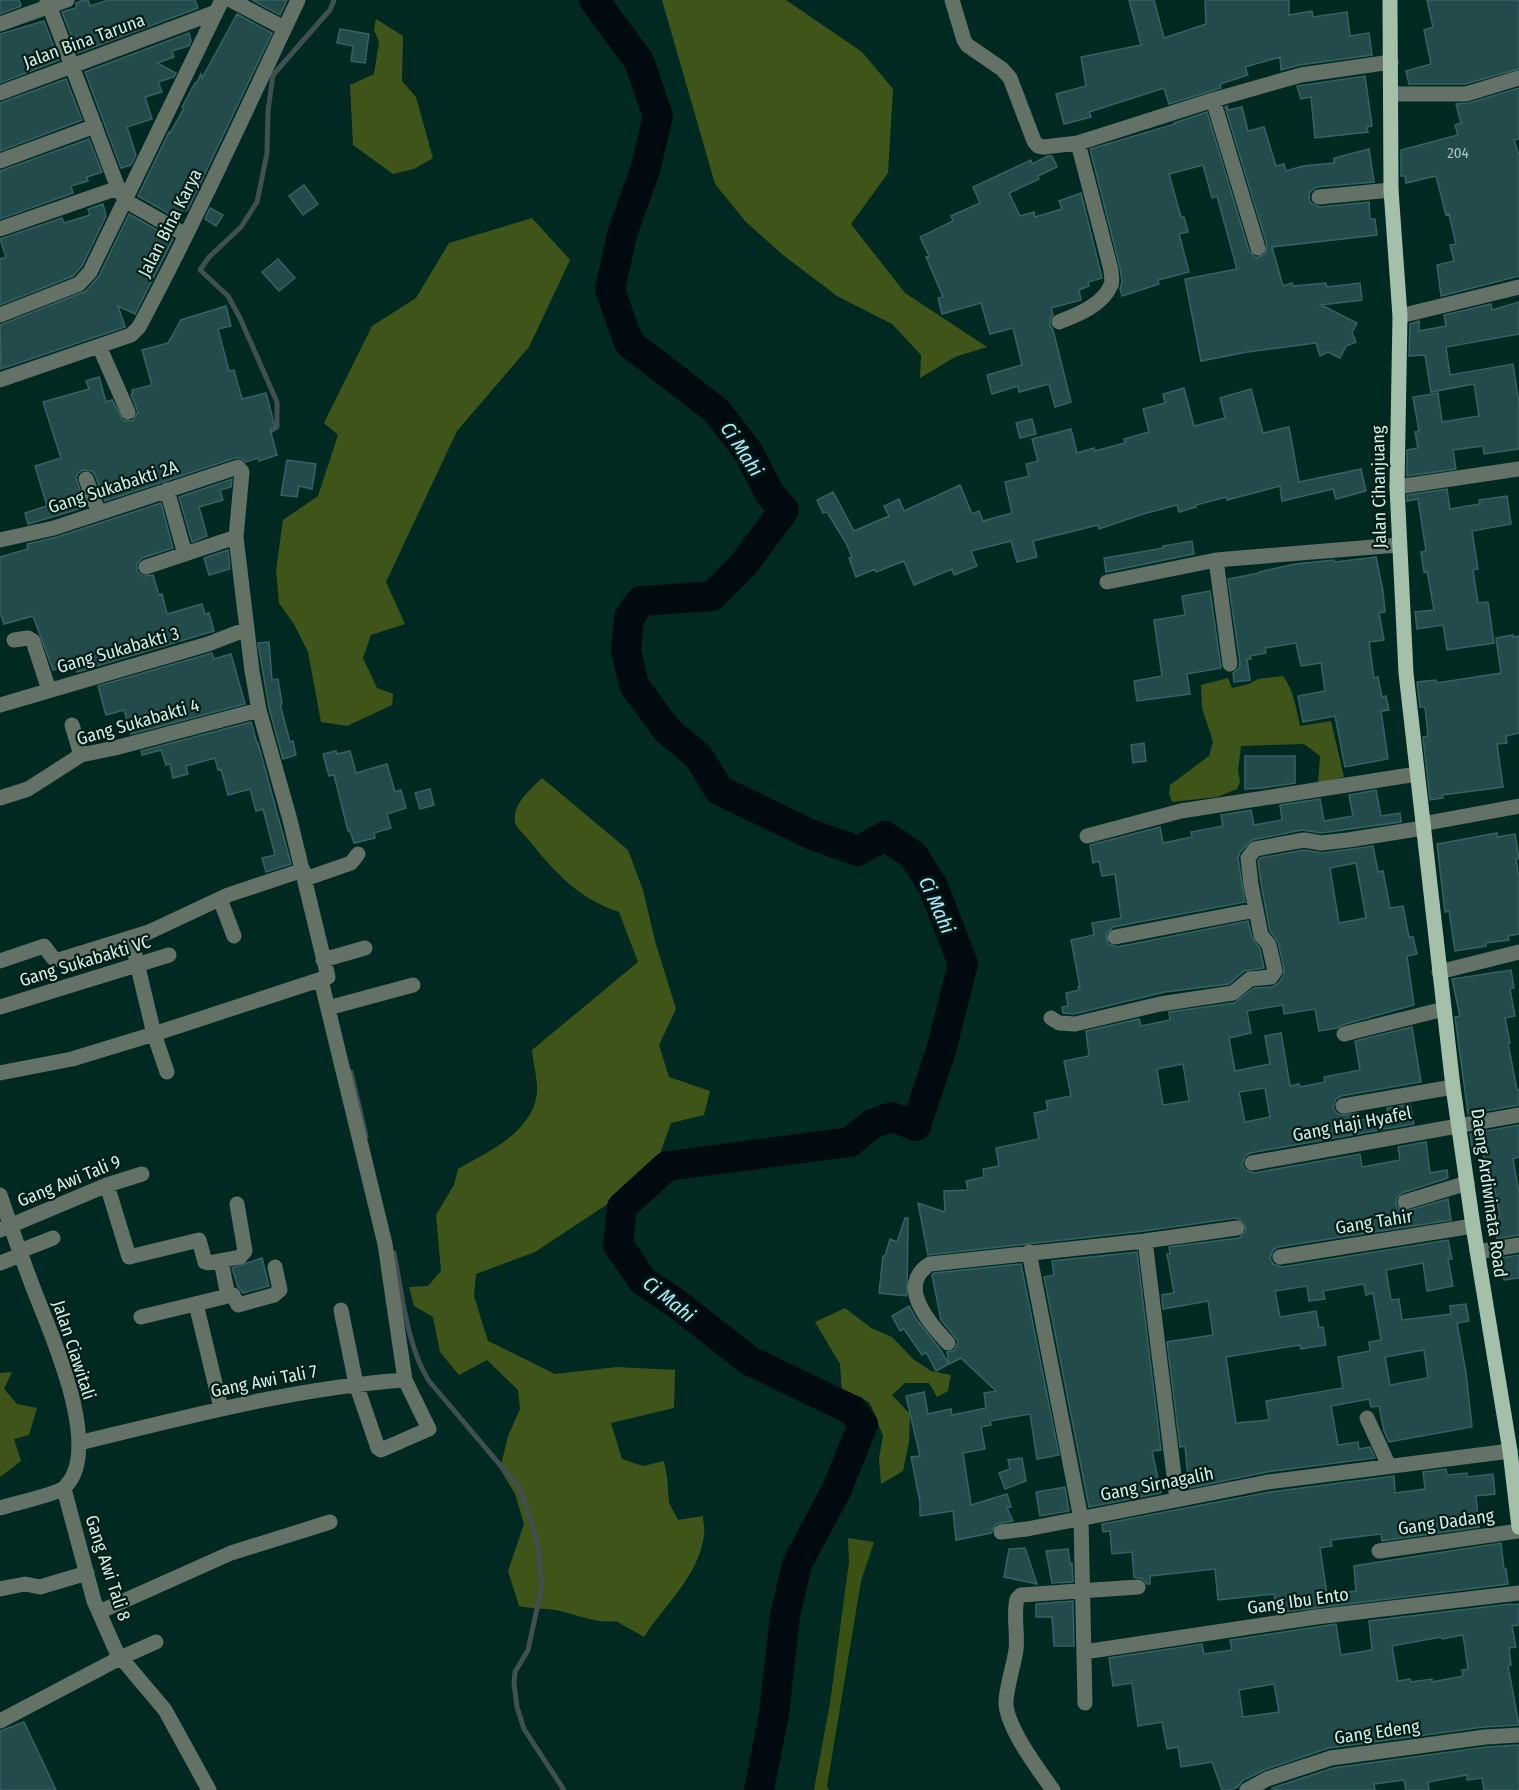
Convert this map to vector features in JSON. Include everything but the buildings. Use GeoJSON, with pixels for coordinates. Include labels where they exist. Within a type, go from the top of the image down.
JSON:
{"type":"FeatureCollection","features":[{"type":"Feature","properties":{"kind":"main road","name":"Jalan Cihanjuang"},"geometry":{"type":"LineString","coordinates":[[1390,0],[1391,190],[1400,316],[1396,487],[1398,545],[1405,626],[1406,673],[1439,972]]}},
{"type":"Feature","properties":{"kind":"main road","name":"Daeng Ardiwinata Road"},"geometry":{"type":"LineString","coordinates":[[1439,972],[1459,1124],[1461,1186],[1473,1227],[1516,1477],[1519,1529]]}},
{"type":"Feature","properties":{"kind":"street"},"geometry":{"type":"LineString","coordinates":[[0,24],[49,3],[67,0]]}},
{"type":"Feature","properties":{"kind":"street"},"geometry":{"type":"LineString","coordinates":[[231,0],[284,28]]}},
{"type":"Feature","properties":{"kind":"street","name":"Jalan Bina Karya"},"geometry":{"type":"LineString","coordinates":[[0,380],[131,335],[139,327],[235,138],[298,0]]}},
{"type":"Feature","properties":{"kind":"street"},"geometry":{"type":"LineString","coordinates":[[951,0],[967,45],[1002,69],[1010,78],[1038,146],[1044,147],[1078,143],[1301,75],[1391,62]]}},
{"type":"Feature","properties":{"kind":"street"},"geometry":{"type":"LineString","coordinates":[[49,3],[122,194],[186,235]]}},
{"type":"Feature","properties":{"kind":"street"},"geometry":{"type":"LineString","coordinates":[[0,315],[79,284],[85,279],[122,194],[219,6]]}},
{"type":"Feature","properties":{"kind":"street","name":"Jalan Bina Taruna"},"geometry":{"type":"LineString","coordinates":[[0,93],[73,66],[219,6]]}},
{"type":"Feature","properties":{"kind":"street"},"geometry":{"type":"LineString","coordinates":[[1391,94],[1466,94],[1519,78]]}},
{"type":"Feature","properties":{"kind":"street"},"geometry":{"type":"LineString","coordinates":[[1213,100],[1258,248]]}},
{"type":"Feature","properties":{"kind":"street"},"geometry":{"type":"LineString","coordinates":[[0,161],[95,126]]}},
{"type":"Feature","properties":{"kind":"street"},"geometry":{"type":"LineString","coordinates":[[1059,322],[1086,311],[1107,292],[1112,283],[1111,270],[1078,143]]}},
{"type":"Feature","properties":{"kind":"street"},"geometry":{"type":"LineString","coordinates":[[1319,197],[1391,190]]}},
{"type":"Feature","properties":{"kind":"street"},"geometry":{"type":"LineString","coordinates":[[0,229],[122,194]]}},
{"type":"Feature","properties":{"kind":"street"},"geometry":{"type":"LineString","coordinates":[[1400,316],[1519,287]]}},
{"type":"Feature","properties":{"kind":"street"},"geometry":{"type":"LineString","coordinates":[[99,346],[128,412]]}},
{"type":"Feature","properties":{"kind":"street","name":"Gang Sukabakti 2A"},"geometry":{"type":"LineString","coordinates":[[0,540],[54,528],[238,467],[242,472],[236,537]]}},
{"type":"Feature","properties":{"kind":"street"},"geometry":{"type":"LineString","coordinates":[[1396,487],[1519,469]]}},
{"type":"Feature","properties":{"kind":"street"},"geometry":{"type":"LineString","coordinates":[[86,479],[99,513]]}},
{"type":"Feature","properties":{"kind":"street"},"geometry":{"type":"LineString","coordinates":[[167,490],[185,554]]}},
{"type":"Feature","properties":{"kind":"street"},"geometry":{"type":"LineString","coordinates":[[0,1073],[72,1059],[328,977],[304,874],[259,710],[236,537],[146,567]]}},
{"type":"Feature","properties":{"kind":"street"},"geometry":{"type":"LineString","coordinates":[[1107,582],[1216,560],[1398,545]]}},
{"type":"Feature","properties":{"kind":"street"},"geometry":{"type":"LineString","coordinates":[[1216,560],[1230,664]]}},
{"type":"Feature","properties":{"kind":"street","name":"Gang Sukabakti 3"},"geometry":{"type":"LineString","coordinates":[[0,705],[208,644],[247,629]]}},
{"type":"Feature","properties":{"kind":"street"},"geometry":{"type":"LineString","coordinates":[[14,640],[28,638],[33,641],[49,690]]}},
{"type":"Feature","properties":{"kind":"street","name":"Gang Sukabakti 4"},"geometry":{"type":"LineString","coordinates":[[0,798],[28,789],[81,755],[259,710]]}},
{"type":"Feature","properties":{"kind":"street"},"geometry":{"type":"LineString","coordinates":[[72,725],[81,755]]}},
{"type":"Feature","properties":{"kind":"street"},"geometry":{"type":"LineString","coordinates":[[1087,836],[1181,811],[1417,774]]}},
{"type":"Feature","properties":{"kind":"street"},"geometry":{"type":"LineString","coordinates":[[1052,1018],[1059,1023],[1075,1024],[1160,1004],[1233,993],[1250,979],[1271,977],[1275,971],[1270,948],[1262,935],[1256,910],[1248,858],[1255,849],[1304,840],[1321,843],[1348,840],[1519,807]]}},
{"type":"Feature","properties":{"kind":"street"},"geometry":{"type":"LineString","coordinates":[[0,961],[44,946],[53,958],[59,960],[149,932],[220,899],[351,862],[357,854]]}},
{"type":"Feature","properties":{"kind":"street"},"geometry":{"type":"LineString","coordinates":[[220,899],[234,936]]}},
{"type":"Feature","properties":{"kind":"street"},"geometry":{"type":"LineString","coordinates":[[1115,937],[1256,910]]}},
{"type":"Feature","properties":{"kind":"street"},"geometry":{"type":"LineString","coordinates":[[131,938],[154,1034],[167,1072]]}},
{"type":"Feature","properties":{"kind":"street"},"geometry":{"type":"LineString","coordinates":[[323,960],[365,948]]}},
{"type":"Feature","properties":{"kind":"street"},"geometry":{"type":"LineString","coordinates":[[1439,972],[1519,952]]}},
{"type":"Feature","properties":{"kind":"street","name":"Gang Sukabakti VC"},"geometry":{"type":"LineString","coordinates":[[6,1005],[169,955]]}},
{"type":"Feature","properties":{"kind":"street"},"geometry":{"type":"LineString","coordinates":[[321,980],[385,1244],[405,1380],[429,1429],[381,1449],[378,1448],[356,1383],[341,1310]]}},
{"type":"Feature","properties":{"kind":"street"},"geometry":{"type":"LineString","coordinates":[[328,1008],[413,985]]}},
{"type":"Feature","properties":{"kind":"street"},"geometry":{"type":"LineString","coordinates":[[1344,1034],[1443,1009]]}},
{"type":"Feature","properties":{"kind":"street"},"geometry":{"type":"LineString","coordinates":[[1343,1106],[1453,1087]]}},
{"type":"Feature","properties":{"kind":"street","name":"Gang Haji Hyafel"},"geometry":{"type":"LineString","coordinates":[[1252,1163],[1519,1115]]}},
{"type":"Feature","properties":{"kind":"street","name":"Gang Awi Tali 9"},"geometry":{"type":"LineString","coordinates":[[6,1228],[107,1185],[142,1174]]}},
{"type":"Feature","properties":{"kind":"street"},"geometry":{"type":"LineString","coordinates":[[107,1185],[129,1257],[199,1240],[205,1262],[240,1257],[245,1251],[237,1204]]}},
{"type":"Feature","properties":{"kind":"street"},"geometry":{"type":"LineString","coordinates":[[1405,1202],[1461,1186]]}},
{"type":"Feature","properties":{"kind":"street","name":"Jalan Ciawitali"},"geometry":{"type":"LineString","coordinates":[[0,1195],[6,1228],[21,1253],[69,1382],[79,1443],[77,1461],[64,1489]]}},
{"type":"Feature","properties":{"kind":"street","name":"Gang Tahir"},"geometry":{"type":"LineString","coordinates":[[1280,1257],[1473,1227]]}},
{"type":"Feature","properties":{"kind":"street"},"geometry":{"type":"LineString","coordinates":[[948,1343],[927,1317],[916,1296],[918,1274],[930,1264],[1145,1241],[1237,1228]]}},
{"type":"Feature","properties":{"kind":"street"},"geometry":{"type":"LineString","coordinates":[[0,1263],[53,1239]]}},
{"type":"Feature","properties":{"kind":"street"},"geometry":{"type":"LineString","coordinates":[[1145,1241],[1176,1500]]}},
{"type":"Feature","properties":{"kind":"street"},"geometry":{"type":"LineString","coordinates":[[1477,1252],[1519,1245]]}},
{"type":"Feature","properties":{"kind":"street","name":"Gang Sirnagalih"},"geometry":{"type":"LineString","coordinates":[[1029,1252],[1081,1519],[1268,1482],[1510,1451]]}},
{"type":"Feature","properties":{"kind":"street"},"geometry":{"type":"LineString","coordinates":[[221,1261],[228,1296]]}},
{"type":"Feature","properties":{"kind":"street"},"geometry":{"type":"LineString","coordinates":[[141,1317],[228,1296],[235,1297],[238,1305],[278,1293],[280,1290],[275,1267]]}},
{"type":"Feature","properties":{"kind":"street"},"geometry":{"type":"LineString","coordinates":[[196,1304],[220,1408]]}},
{"type":"Feature","properties":{"kind":"street","name":"Gang Awi Tali 7"},"geometry":{"type":"LineString","coordinates":[[79,1443],[220,1408],[356,1383],[405,1380]]}},
{"type":"Feature","properties":{"kind":"street"},"geometry":{"type":"LineString","coordinates":[[1367,1418],[1389,1466]]}},
{"type":"Feature","properties":{"kind":"street"},"geometry":{"type":"LineString","coordinates":[[0,1508],[64,1489]]}},
{"type":"Feature","properties":{"kind":"street","name":"Gang Awi Tali 8"},"geometry":{"type":"LineString","coordinates":[[64,1489],[99,1612],[120,1658],[165,1710],[209,1790]]}},
{"type":"Feature","properties":{"kind":"street"},"geometry":{"type":"LineString","coordinates":[[1001,1532],[1081,1519],[1085,1702]]}},
{"type":"Feature","properties":{"kind":"street"},"geometry":{"type":"LineString","coordinates":[[99,1612],[231,1553],[330,1522]]}},
{"type":"Feature","properties":{"kind":"street","name":"Gang Dadang"},"geometry":{"type":"LineString","coordinates":[[1379,1551],[1519,1529]]}},
{"type":"Feature","properties":{"kind":"street"},"geometry":{"type":"LineString","coordinates":[[0,1590],[25,1584],[40,1587],[87,1573]]}},
{"type":"Feature","properties":{"kind":"street"},"geometry":{"type":"LineString","coordinates":[[1053,1790],[1014,1728],[1006,1706],[1017,1647],[1015,1607],[1017,1599],[1021,1594],[1138,1587]]}},
{"type":"Feature","properties":{"kind":"street","name":"Gang Ibu Ento"},"geometry":{"type":"LineString","coordinates":[[1084,1652],[1316,1617],[1519,1593]]}},
{"type":"Feature","properties":{"kind":"street"},"geometry":{"type":"LineString","coordinates":[[0,1721],[120,1658],[156,1642]]}},
{"type":"Feature","properties":{"kind":"street","name":"Gang Edeng"},"geometry":{"type":"LineString","coordinates":[[1247,1790],[1267,1779],[1331,1758],[1485,1737],[1519,1735]]}},
{"type":"Feature","properties":{"kind":"green space"},"geometry":{"type":"Polygon","coordinates":[[[662,0],[786,0],[862,52],[893,89],[888,173],[851,224],[905,293],[987,347],[955,357],[920,378],[921,355],[892,324],[837,296],[783,255],[746,222],[715,184],[662,0]]]}},
{"type":"Feature","properties":{"kind":"green space"},"geometry":{"type":"Polygon","coordinates":[[[376,19],[403,36],[402,81],[416,97],[433,158],[414,169],[393,174],[353,145],[350,85],[374,74],[379,42],[374,30],[376,19]]]}},
{"type":"Feature","properties":{"kind":"green space"},"geometry":{"type":"Polygon","coordinates":[[[532,218],[570,260],[529,347],[457,431],[386,582],[405,624],[371,635],[363,658],[377,688],[393,694],[392,705],[347,726],[321,722],[308,652],[294,624],[279,603],[276,570],[283,520],[318,496],[338,435],[324,423],[372,326],[416,298],[449,243],[532,218]]]}},
{"type":"Feature","properties":{"kind":"green space"},"geometry":{"type":"Polygon","coordinates":[[[1283,676],[1292,694],[1300,726],[1331,721],[1344,777],[1318,784],[1320,756],[1304,744],[1241,746],[1238,770],[1240,782],[1237,789],[1217,797],[1172,802],[1169,793],[1170,785],[1209,756],[1213,742],[1202,708],[1201,685],[1228,678],[1232,688],[1258,679],[1283,676]]]}},
{"type":"Feature","properties":{"kind":"green space"},"geometry":{"type":"Polygon","coordinates":[[[542,778],[628,850],[643,890],[655,941],[676,1009],[659,1045],[669,1077],[710,1091],[704,1115],[671,1123],[653,1174],[535,1252],[476,1274],[474,1296],[488,1341],[555,1374],[617,1367],[675,1370],[674,1408],[611,1423],[622,1459],[643,1466],[664,1461],[669,1503],[678,1520],[703,1516],[704,1535],[695,1564],[680,1589],[644,1637],[616,1621],[601,1621],[556,1610],[519,1606],[508,1571],[524,1524],[515,1494],[500,1469],[508,1436],[520,1409],[518,1390],[487,1360],[459,1375],[440,1352],[433,1317],[414,1306],[409,1287],[428,1286],[441,1271],[436,1215],[454,1185],[458,1169],[495,1148],[518,1130],[527,1119],[537,1093],[532,1050],[638,962],[619,912],[591,899],[567,882],[516,825],[515,815],[518,805],[542,778]]]}},
{"type":"Feature","properties":{"kind":"green space"},"geometry":{"type":"Polygon","coordinates":[[[845,1308],[871,1328],[892,1337],[913,1359],[931,1371],[951,1375],[948,1391],[937,1397],[929,1383],[905,1383],[892,1395],[910,1414],[909,1442],[903,1471],[881,1484],[879,1458],[883,1436],[870,1403],[861,1397],[842,1391],[840,1364],[815,1322],[845,1308]]]}},
{"type":"Feature","properties":{"kind":"green space"},"geometry":{"type":"Polygon","coordinates":[[[12,1372],[4,1389],[17,1404],[37,1408],[29,1435],[14,1439],[21,1461],[0,1477],[0,1373],[12,1372]]]}},
{"type":"Feature","properties":{"kind":"green space"},"geometry":{"type":"Polygon","coordinates":[[[848,1538],[874,1542],[861,1581],[827,1786],[829,1790],[814,1790],[830,1703],[849,1562],[848,1538]]]}},
{"type":"Feature","properties":{"kind":"waterway"},"geometry":{"type":"LineString","coordinates":[[266,434],[277,427],[277,402],[228,296],[200,270],[209,257],[241,227],[257,202],[267,153],[268,111],[273,75],[330,10],[334,0]]}},
{"type":"Feature","properties":{"kind":"waterway","name":"Ci Mahi"},"geometry":{"type":"LineString","coordinates":[[594,0],[639,61],[658,116],[645,170],[622,234],[610,290],[629,343],[717,411],[749,453],[770,494],[784,510],[744,564],[712,596],[641,601],[629,618],[626,651],[634,685],[667,730],[699,757],[719,790],[810,834],[858,851],[885,836],[913,855],[933,886],[963,964],[942,1047],[916,1126],[892,1117],[872,1124],[850,1142],[667,1166],[622,1207],[618,1245],[643,1281],[676,1303],[750,1361],[852,1410],[863,1424],[836,1491],[797,1564],[785,1616],[774,1714],[759,1790]]}},
{"type":"Feature","properties":{"kind":"waterway"},"geometry":{"type":"LineString","coordinates":[[351,1072],[366,1136]]}},
{"type":"Feature","properties":{"kind":"waterway"},"geometry":{"type":"LineString","coordinates":[[394,1253],[410,1336],[429,1381],[518,1486],[526,1505],[538,1546],[542,1585],[528,1650],[515,1672],[517,1707],[524,1729],[564,1790]]}}]}
